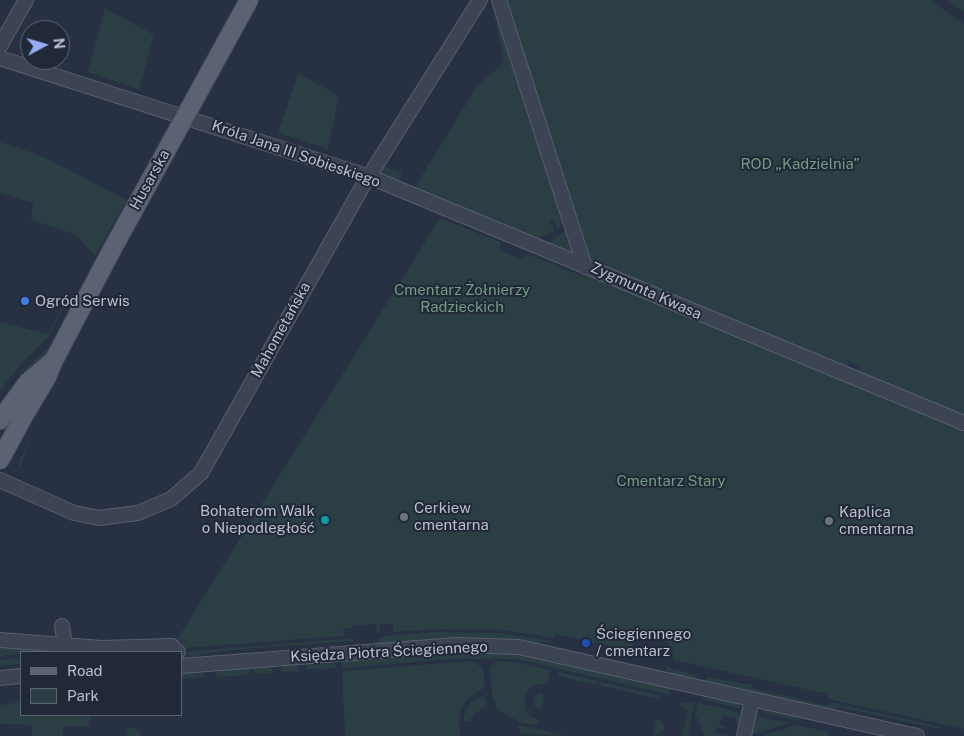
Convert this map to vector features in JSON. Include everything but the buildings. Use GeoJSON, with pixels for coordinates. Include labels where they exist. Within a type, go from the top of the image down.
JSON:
{"type":"FeatureCollection","features":[{"type":"Feature","properties":{"kind":"main road","name":"Husarska"},"geometry":{"type":"LineString","coordinates":[[0,460],[26,412],[48,377],[52,362],[249,0]]}},
{"type":"Feature","properties":{"kind":"main road","name":"Husarska"},"geometry":{"type":"LineString","coordinates":[[0,420],[28,382],[52,362]]}},
{"type":"Feature","properties":{"kind":"street"},"geometry":{"type":"LineString","coordinates":[[0,46],[26,0]]}},
{"type":"Feature","properties":{"kind":"street","name":"Mahometańska"},"geometry":{"type":"LineString","coordinates":[[0,480],[66,510],[99,518],[138,513],[171,499],[201,473],[361,188],[370,177],[480,0]]}},
{"type":"Feature","properties":{"kind":"street","name":"Zygmunta Kwasa"},"geometry":{"type":"LineString","coordinates":[[500,0],[585,267],[964,423]]}},
{"type":"Feature","properties":{"kind":"street","name":"Króla Jana III Sobieskiego"},"geometry":{"type":"LineString","coordinates":[[0,58],[370,177],[585,267]]}},
{"type":"Feature","properties":{"kind":"street"},"geometry":{"type":"LineString","coordinates":[[62,626],[64,645]]}},
{"type":"Feature","properties":{"kind":"street"},"geometry":{"type":"LineString","coordinates":[[0,640],[131,648],[172,646],[177,651]]}},
{"type":"Feature","properties":{"kind":"street","name":"Księdza Piotra Ściegiennego"},"geometry":{"type":"LineString","coordinates":[[182,666],[457,645],[501,646],[559,655],[918,736]]}},
{"type":"Feature","properties":{"kind":"street"},"geometry":{"type":"LineString","coordinates":[[0,678],[20,676]]}},
{"type":"Feature","properties":{"kind":"street"},"geometry":{"type":"LineString","coordinates":[[744,736],[752,699]]}},
{"type":"Feature","properties":{"kind":"green space","name":"ROD „Kadzielnia”"},"geometry":{"type":"Polygon","coordinates":[[[507,0],[930,0],[964,24],[964,415],[858,372],[861,366],[849,361],[847,368],[607,271],[594,262],[585,250],[507,14],[507,0]]]}},
{"type":"Feature","properties":{"kind":"green space"},"geometry":{"type":"Polygon","coordinates":[[[947,0],[964,0],[964,12],[947,0]]]}},
{"type":"Feature","properties":{"kind":"green space"},"geometry":{"type":"Polygon","coordinates":[[[492,4],[495,4],[565,218],[558,229],[552,219],[549,221],[555,231],[539,238],[534,238],[416,189],[419,180],[476,88],[504,62],[492,4]]]}},
{"type":"Feature","properties":{"kind":"green space"},"geometry":{"type":"Polygon","coordinates":[[[105,8],[154,35],[139,89],[88,72],[105,8]]]}},
{"type":"Feature","properties":{"kind":"green space"},"geometry":{"type":"Polygon","coordinates":[[[298,73],[339,96],[328,149],[278,133],[298,73]]]}},
{"type":"Feature","properties":{"kind":"green space"},"geometry":{"type":"Polygon","coordinates":[[[0,142],[42,156],[127,200],[95,256],[76,235],[31,220],[33,203],[0,193],[0,142]]]}},
{"type":"Feature","properties":{"kind":"green space"},"geometry":{"type":"Polygon","coordinates":[[[383,166],[402,173],[398,183],[381,174],[383,166]]]}},
{"type":"Feature","properties":{"kind":"green space"},"geometry":{"type":"Polygon","coordinates":[[[440,218],[500,242],[500,250],[521,259],[528,254],[585,277],[587,275],[964,429],[964,729],[828,699],[828,694],[673,660],[673,651],[667,642],[645,636],[637,639],[630,650],[555,634],[554,638],[501,630],[443,629],[394,632],[393,624],[379,625],[380,633],[377,633],[376,624],[352,626],[352,628],[343,629],[344,636],[183,648],[182,640],[176,641],[440,218]]]}},
{"type":"Feature","properties":{"kind":"green space"},"geometry":{"type":"Polygon","coordinates":[[[567,229],[576,258],[546,245],[567,229]]]}},
{"type":"Feature","properties":{"kind":"green space"},"geometry":{"type":"Polygon","coordinates":[[[68,296],[50,335],[21,364],[0,391],[0,322],[48,334],[68,296]]]}},
{"type":"Feature","properties":{"kind":"green space"},"geometry":{"type":"Polygon","coordinates":[[[53,343],[47,356],[0,409],[0,405],[26,368],[53,343]]]}},
{"type":"Feature","properties":{"kind":"green space"},"geometry":{"type":"Polygon","coordinates":[[[31,437],[21,465],[26,483],[18,464],[31,437]]]}},
{"type":"Feature","properties":{"kind":"green space"},"geometry":{"type":"Polygon","coordinates":[[[434,632],[504,633],[553,641],[537,643],[498,638],[451,638],[377,645],[377,640],[385,636],[434,632]]]}},
{"type":"Feature","properties":{"kind":"green space"},"geometry":{"type":"Polygon","coordinates":[[[353,638],[354,641],[271,647],[270,645],[353,638]]]}},
{"type":"Feature","properties":{"kind":"green space"},"geometry":{"type":"Polygon","coordinates":[[[0,644],[76,651],[20,651],[20,654],[0,656],[0,644]]]}},
{"type":"Feature","properties":{"kind":"green space"},"geometry":{"type":"Polygon","coordinates":[[[268,645],[268,647],[203,653],[195,658],[185,652],[268,645]]]}},
{"type":"Feature","properties":{"kind":"green space"},"geometry":{"type":"Polygon","coordinates":[[[464,652],[514,653],[667,687],[671,695],[516,659],[453,659],[342,668],[341,661],[464,652]]]}},
{"type":"Feature","properties":{"kind":"green space"},"geometry":{"type":"Polygon","coordinates":[[[20,658],[20,664],[0,666],[0,660],[20,658]]]}},
{"type":"Feature","properties":{"kind":"green space"},"geometry":{"type":"Polygon","coordinates":[[[334,661],[336,668],[306,670],[306,665],[309,662],[334,661]]]}},
{"type":"Feature","properties":{"kind":"green space"},"geometry":{"type":"Polygon","coordinates":[[[472,661],[483,668],[485,687],[468,699],[462,707],[459,719],[460,736],[345,736],[342,671],[472,661]]]}},
{"type":"Feature","properties":{"kind":"green space"},"geometry":{"type":"Polygon","coordinates":[[[496,661],[516,662],[550,670],[547,684],[533,685],[527,692],[524,702],[526,712],[531,717],[539,720],[538,723],[534,725],[519,722],[497,709],[493,697],[489,668],[496,661]]]}},
{"type":"Feature","properties":{"kind":"green space"},"geometry":{"type":"Polygon","coordinates":[[[297,663],[300,671],[281,672],[281,667],[285,664],[297,663]]]}},
{"type":"Feature","properties":{"kind":"green space"},"geometry":{"type":"Polygon","coordinates":[[[270,665],[274,673],[254,674],[254,667],[270,665]]]}},
{"type":"Feature","properties":{"kind":"green space"},"geometry":{"type":"Polygon","coordinates":[[[246,667],[249,669],[248,675],[216,677],[215,669],[246,667]]]}},
{"type":"Feature","properties":{"kind":"green space"},"geometry":{"type":"Polygon","coordinates":[[[666,667],[696,675],[700,680],[666,672],[666,667]]]}},
{"type":"Feature","properties":{"kind":"green space"},"geometry":{"type":"Polygon","coordinates":[[[201,671],[204,673],[204,677],[182,679],[182,672],[201,671]]]}},
{"type":"Feature","properties":{"kind":"green space"},"geometry":{"type":"Polygon","coordinates":[[[559,672],[597,681],[596,685],[558,676],[559,672]]]}},
{"type":"Feature","properties":{"kind":"green space"},"geometry":{"type":"Polygon","coordinates":[[[707,677],[752,685],[752,688],[829,706],[830,702],[841,704],[841,707],[833,710],[705,681],[707,677]]]}},
{"type":"Feature","properties":{"kind":"green space"},"geometry":{"type":"Polygon","coordinates":[[[600,682],[659,695],[659,699],[599,685],[600,682]]]}},
{"type":"Feature","properties":{"kind":"green space"},"geometry":{"type":"Polygon","coordinates":[[[540,693],[544,695],[542,708],[539,710],[533,704],[535,696],[540,693]]]}},
{"type":"Feature","properties":{"kind":"green space"},"geometry":{"type":"Polygon","coordinates":[[[702,694],[736,702],[742,709],[704,700],[702,694]]]}},
{"type":"Feature","properties":{"kind":"green space"},"geometry":{"type":"Polygon","coordinates":[[[484,695],[487,701],[486,706],[477,712],[470,721],[464,721],[464,715],[470,703],[484,695]]]}},
{"type":"Feature","properties":{"kind":"green space"},"geometry":{"type":"Polygon","coordinates":[[[20,702],[20,716],[91,716],[88,726],[64,726],[62,736],[32,736],[32,725],[0,724],[0,705],[20,702]]]}},
{"type":"Feature","properties":{"kind":"green space"},"geometry":{"type":"Polygon","coordinates":[[[680,702],[694,703],[688,736],[682,736],[688,710],[681,707],[680,702]]]}},
{"type":"Feature","properties":{"kind":"green space"},"geometry":{"type":"Polygon","coordinates":[[[698,703],[737,712],[740,716],[738,723],[735,722],[736,718],[722,715],[720,725],[725,726],[725,729],[716,727],[715,733],[731,736],[704,736],[695,713],[698,703]]]}},
{"type":"Feature","properties":{"kind":"green space"},"geometry":{"type":"Polygon","coordinates":[[[844,705],[940,727],[939,729],[843,708],[844,705]]]}},
{"type":"Feature","properties":{"kind":"green space"},"geometry":{"type":"Polygon","coordinates":[[[762,710],[778,711],[809,723],[767,714],[762,710]]]}},
{"type":"Feature","properties":{"kind":"green space"},"geometry":{"type":"Polygon","coordinates":[[[755,716],[790,723],[750,735],[755,716]]]}},
{"type":"Feature","properties":{"kind":"green space"},"geometry":{"type":"Polygon","coordinates":[[[660,719],[664,724],[663,731],[655,736],[653,733],[656,720],[660,719]]]}},
{"type":"Feature","properties":{"kind":"green space"},"geometry":{"type":"Polygon","coordinates":[[[518,725],[566,736],[525,734],[520,732],[518,725]]]}},
{"type":"Feature","properties":{"kind":"green space"},"geometry":{"type":"Polygon","coordinates":[[[797,725],[829,732],[828,736],[760,736],[797,725]]]}},
{"type":"Feature","properties":{"kind":"green space"},"geometry":{"type":"Polygon","coordinates":[[[128,727],[140,730],[140,736],[126,736],[128,727]]]}},
{"type":"Feature","properties":{"kind":"place","name":"Ogród Serwis"},"geometry":{"type":"Point","coordinates":[25,301]}},
{"type":"Feature","properties":{"kind":"place","name":"Cerkiew cmentarna"},"geometry":{"type":"Point","coordinates":[404,517]}},
{"type":"Feature","properties":{"kind":"place","name":"Bohaterom Walk o Niepodległość"},"geometry":{"type":"Point","coordinates":[325,520]}},
{"type":"Feature","properties":{"kind":"place","name":"Kaplica cmentarna"},"geometry":{"type":"Point","coordinates":[829,521]}},
{"type":"Feature","properties":{"kind":"place","name":"Ściegiennego / cmentarz"},"geometry":{"type":"Point","coordinates":[586,643]}},
{"type":"Feature","properties":{"kind":"park label","name":"Cmentarz Żołnierzy Radzieckich"},"geometry":{"type":"Point","coordinates":[462,298]}},
{"type":"Feature","properties":{"kind":"park label","name":"Cmentarz Stary"},"geometry":{"type":"Point","coordinates":[671,481]}}]}
